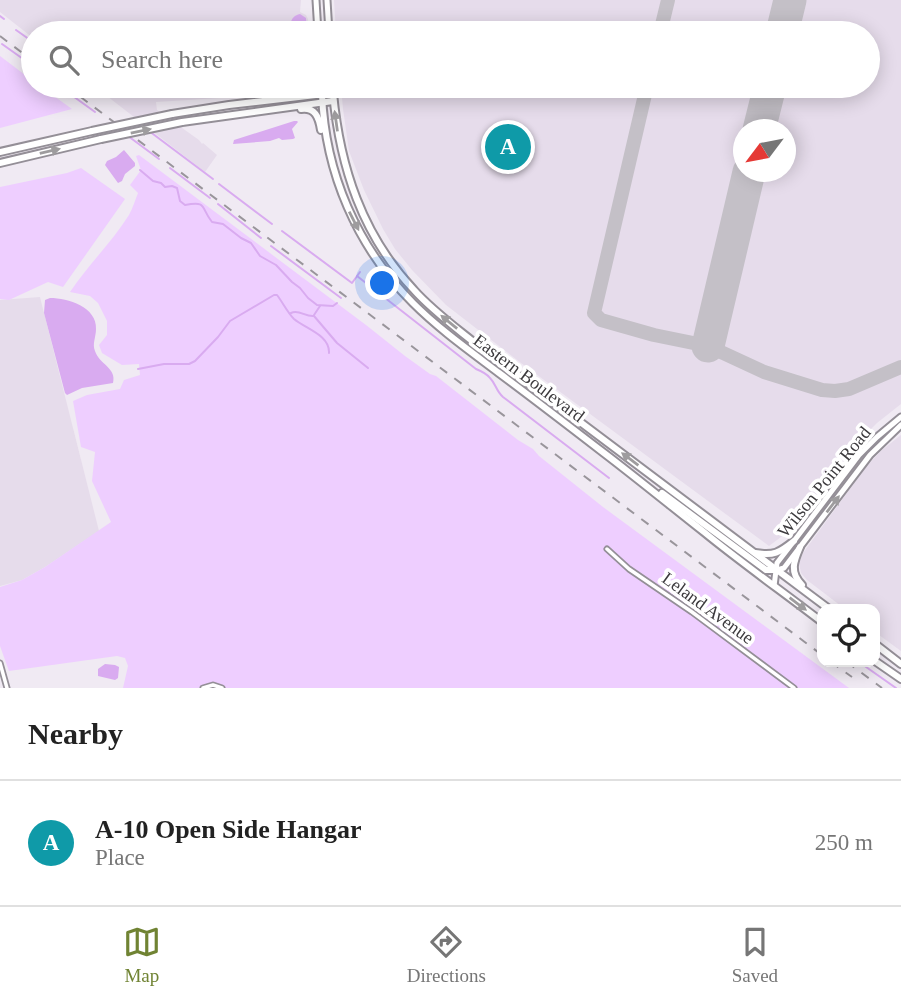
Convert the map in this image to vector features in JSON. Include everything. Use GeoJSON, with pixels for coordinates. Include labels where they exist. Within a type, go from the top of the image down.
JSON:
{"type":"FeatureCollection","features":[{"type":"Feature","properties":{"kind":"main road"},"geometry":{"type":"LineString","coordinates":[[0,152],[172,114],[275,99],[322,98]]}},
{"type":"Feature","properties":{"kind":"main road"},"geometry":{"type":"LineString","coordinates":[[0,163],[182,122],[322,98]]}},
{"type":"Feature","properties":{"kind":"main road","name":"Eastern Boulevard"},"geometry":{"type":"LineString","coordinates":[[322,98],[327,142],[337,179],[354,221],[370,250],[404,294],[446,333],[817,618]]}},
{"type":"Feature","properties":{"kind":"main road","name":"Eastern Boulevard"},"geometry":{"type":"LineString","coordinates":[[334,98],[341,149],[355,197],[377,241],[412,288],[471,340],[822,604]]}},
{"type":"Feature","properties":{"kind":"main road"},"geometry":{"type":"LineString","coordinates":[[257,111],[265,114],[310,109],[317,115],[322,135],[327,142]]}},
{"type":"Feature","properties":{"kind":"main road"},"geometry":{"type":"LineString","coordinates":[[639,480],[654,488],[766,570],[776,570]]}},
{"type":"Feature","properties":{"kind":"main road"},"geometry":{"type":"LineString","coordinates":[[754,553],[772,554],[794,541]]}},
{"type":"Feature","properties":{"kind":"main road"},"geometry":{"type":"LineString","coordinates":[[800,547],[793,564],[794,575],[823,604]]}},
{"type":"Feature","properties":{"kind":"main road"},"geometry":{"type":"LineString","coordinates":[[880,648],[901,664]]}},
{"type":"Feature","properties":{"kind":"main road"},"geometry":{"type":"LineString","coordinates":[[880,664],[901,679]]}},
{"type":"Feature","properties":{"kind":"street"},"geometry":{"type":"LineString","coordinates":[[316,0],[317,21]]}},
{"type":"Feature","properties":{"kind":"street"},"geometry":{"type":"LineString","coordinates":[[327,0],[328,21]]}},
{"type":"Feature","properties":{"kind":"street","name":"Wilson Point Road"},"geometry":{"type":"LineString","coordinates":[[774,586],[778,563],[794,541],[862,453],[901,417]]}},
{"type":"Feature","properties":{"kind":"street","name":"Wilson Point Road"},"geometry":{"type":"LineString","coordinates":[[776,570],[785,568],[868,458],[901,425]]}},
{"type":"Feature","properties":{"kind":"street"},"geometry":{"type":"LineString","coordinates":[[862,453],[868,458]]}},
{"type":"Feature","properties":{"kind":"street","name":"Leland Avenue"},"geometry":{"type":"LineString","coordinates":[[607,550],[629,569],[794,688]]}},
{"type":"Feature","properties":{"kind":"street"},"geometry":{"type":"LineString","coordinates":[[0,663],[7,688]]}},
{"type":"Feature","properties":{"kind":"street"},"geometry":{"type":"LineString","coordinates":[[203,688],[213,685],[222,688]]}},
{"type":"Feature","properties":{"kind":"shaded area"},"geometry":{"type":"Polygon","coordinates":[[[0,0],[301,0],[300,12],[306,15],[308,21],[21,21],[21,29],[0,12],[0,0]]]}},
{"type":"Feature","properties":{"kind":"shaded area"},"geometry":{"type":"Polygon","coordinates":[[[334,0],[901,0],[901,404],[846,454],[789,531],[769,546],[446,305],[395,249],[364,190],[349,151],[342,98],[880,98],[880,21],[335,21],[334,0]]]}},
{"type":"Feature","properties":{"kind":"shaded area"},"geometry":{"type":"Polygon","coordinates":[[[300,14],[306,21],[291,21],[300,14]]]}},
{"type":"Feature","properties":{"kind":"shaded area"},"geometry":{"type":"Polygon","coordinates":[[[0,56],[21,72],[21,98],[57,98],[72,109],[0,128],[0,56]]]}},
{"type":"Feature","properties":{"kind":"shaded area"},"geometry":{"type":"Polygon","coordinates":[[[109,98],[220,98],[156,102],[157,110],[217,155],[205,172],[109,98]]]}},
{"type":"Feature","properties":{"kind":"shaded area"},"geometry":{"type":"Polygon","coordinates":[[[298,122],[292,129],[293,139],[279,138],[233,144],[234,140],[298,122]]]}},
{"type":"Feature","properties":{"kind":"shaded area"},"geometry":{"type":"Polygon","coordinates":[[[124,150],[135,166],[118,183],[105,165],[124,150]]]}},
{"type":"Feature","properties":{"kind":"shaded area"},"geometry":{"type":"Polygon","coordinates":[[[139,155],[405,356],[436,376],[533,449],[603,507],[849,688],[123,688],[128,666],[125,658],[117,656],[9,671],[0,646],[0,587],[22,580],[45,567],[111,522],[92,481],[95,452],[81,447],[73,401],[87,395],[120,389],[124,380],[140,375],[139,364],[122,365],[102,353],[99,345],[107,335],[107,321],[98,303],[90,296],[70,292],[130,212],[138,193],[130,185],[141,170],[136,156],[139,155]]]}},
{"type":"Feature","properties":{"kind":"shaded area"},"geometry":{"type":"Polygon","coordinates":[[[81,168],[125,199],[63,287],[48,282],[9,300],[0,299],[0,187],[81,168]]]}},
{"type":"Feature","properties":{"kind":"shaded area"},"geometry":{"type":"Polygon","coordinates":[[[40,297],[99,531],[22,580],[0,586],[0,300],[40,297]]]}},
{"type":"Feature","properties":{"kind":"shaded area"},"geometry":{"type":"Polygon","coordinates":[[[50,298],[73,302],[92,315],[96,329],[95,351],[110,370],[113,383],[82,388],[67,395],[65,393],[44,313],[45,300],[50,298]]]}},
{"type":"Feature","properties":{"kind":"shaded area"},"geometry":{"type":"Polygon","coordinates":[[[901,435],[901,651],[880,636],[880,604],[838,604],[807,580],[801,573],[799,563],[803,553],[866,467],[901,435]]]}},
{"type":"Feature","properties":{"kind":"shaded area"},"geometry":{"type":"Polygon","coordinates":[[[105,664],[119,667],[118,678],[115,680],[98,676],[98,669],[105,664]]]}},
{"type":"Feature","properties":{"kind":"waterway"},"geometry":{"type":"LineString","coordinates":[[0,16],[4,19]]}},
{"type":"Feature","properties":{"kind":"waterway"},"geometry":{"type":"LineString","coordinates":[[16,30],[21,34]]}},
{"type":"Feature","properties":{"kind":"waterway"},"geometry":{"type":"LineString","coordinates":[[2,44],[21,57]]}},
{"type":"Feature","properties":{"kind":"waterway"},"geometry":{"type":"LineString","coordinates":[[76,98],[95,112]]}},
{"type":"Feature","properties":{"kind":"waterway"},"geometry":{"type":"LineString","coordinates":[[149,131],[213,179]]}},
{"type":"Feature","properties":{"kind":"waterway"},"geometry":{"type":"LineString","coordinates":[[128,136],[159,159]]}},
{"type":"Feature","properties":{"kind":"waterway"},"geometry":{"type":"LineString","coordinates":[[170,168],[210,198]]}},
{"type":"Feature","properties":{"kind":"waterway"},"geometry":{"type":"LineString","coordinates":[[140,170],[165,187],[177,188],[180,201],[185,205],[203,206],[212,222],[223,224],[251,243],[260,256],[276,265],[317,305],[333,306],[337,303]]}},
{"type":"Feature","properties":{"kind":"waterway"},"geometry":{"type":"LineString","coordinates":[[219,184],[272,224]]}},
{"type":"Feature","properties":{"kind":"waterway"},"geometry":{"type":"LineString","coordinates":[[218,204],[261,238]]}},
{"type":"Feature","properties":{"kind":"waterway"},"geometry":{"type":"LineString","coordinates":[[282,231],[352,283],[360,272]]}},
{"type":"Feature","properties":{"kind":"waterway"},"geometry":{"type":"LineString","coordinates":[[271,246],[341,298]]}},
{"type":"Feature","properties":{"kind":"waterway"},"geometry":{"type":"LineString","coordinates":[[357,276],[487,375],[503,397],[609,478]]}},
{"type":"Feature","properties":{"kind":"waterway"},"geometry":{"type":"LineString","coordinates":[[138,369],[164,364],[189,364],[195,361],[230,321],[274,295],[277,295],[294,319],[322,337],[329,353]]}},
{"type":"Feature","properties":{"kind":"waterway"},"geometry":{"type":"LineString","coordinates":[[314,315],[320,306]]}},
{"type":"Feature","properties":{"kind":"waterway"},"geometry":{"type":"LineString","coordinates":[[291,313],[314,316],[337,343],[368,368]]}},
{"type":"Feature","properties":{"kind":"waterway"},"geometry":{"type":"LineString","coordinates":[[866,667],[896,688]]}},
{"type":"Feature","properties":{"kind":"taxiway"},"geometry":{"type":"LineString","coordinates":[[663,21],[668,0]]}},
{"type":"Feature","properties":{"kind":"taxiway"},"geometry":{"type":"LineString","coordinates":[[644,98],[594,313],[601,320],[708,346],[764,372],[822,390],[849,389],[901,367]]}},
{"type":"Feature","properties":{"kind":"runway"},"geometry":{"type":"LineString","coordinates":[[785,21],[790,0]]}},
{"type":"Feature","properties":{"kind":"runway"},"geometry":{"type":"LineString","coordinates":[[762,119],[767,98]]}},
{"type":"Feature","properties":{"kind":"runway"},"geometry":{"type":"LineString","coordinates":[[708,346],[747,182]]}},
{"type":"Feature","properties":{"kind":"railway"},"geometry":{"type":"LineString","coordinates":[[0,36],[21,52]]}},
{"type":"Feature","properties":{"kind":"railway"},"geometry":{"type":"LineString","coordinates":[[82,98],[817,651]]}},
{"type":"Feature","properties":{"kind":"railway"},"geometry":{"type":"LineString","coordinates":[[838,667],[852,677]]}},
{"type":"Feature","properties":{"kind":"railway"},"geometry":{"type":"LineString","coordinates":[[854,667],[882,688]]}},
{"type":"Feature","properties":{"kind":"place","name":"A-10 Open Side Hangar"},"geometry":{"type":"Point","coordinates":[508,147]}}]}
